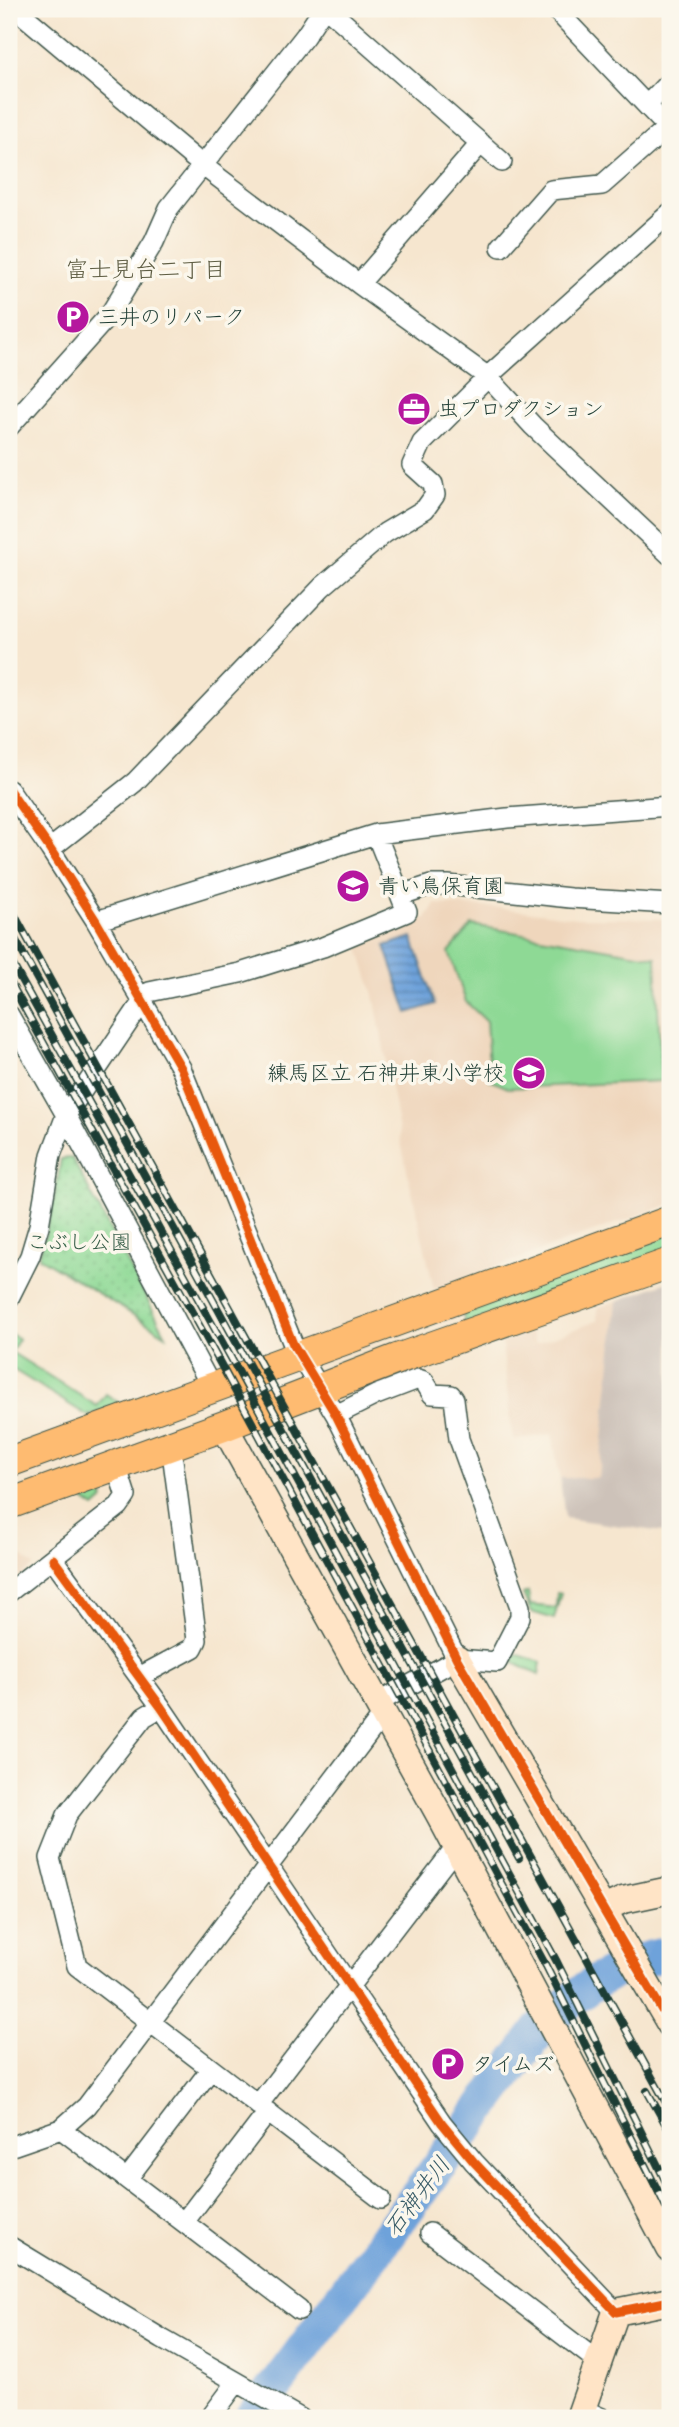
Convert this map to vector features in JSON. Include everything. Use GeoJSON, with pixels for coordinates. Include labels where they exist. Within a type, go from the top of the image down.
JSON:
{"type":"FeatureCollection","features":[{"type":"Feature","properties":{"kind":"main road"},"geometry":{"type":"LineString","coordinates":[[9,1462],[670,1221]]}},
{"type":"Feature","properties":{"kind":"main road"},"geometry":{"type":"LineString","coordinates":[[9,1504],[224,1426],[397,1359],[670,1263]]}},
{"type":"Feature","properties":{"kind":"street"},"geometry":{"type":"LineString","coordinates":[[16,9],[202,165],[359,284],[488,377],[533,426],[670,555]]}},
{"type":"Feature","properties":{"kind":"street"},"geometry":{"type":"LineString","coordinates":[[9,427],[110,314],[154,242],[169,208],[305,36],[323,9]]}},
{"type":"Feature","properties":{"kind":"street"},"geometry":{"type":"LineString","coordinates":[[328,9],[502,162]]}},
{"type":"Feature","properties":{"kind":"street"},"geometry":{"type":"LineString","coordinates":[[501,247],[551,190],[602,185],[669,128],[555,9]]}},
{"type":"Feature","properties":{"kind":"street"},"geometry":{"type":"LineString","coordinates":[[647,105],[670,82]]}},
{"type":"Feature","properties":{"kind":"street"},"geometry":{"type":"LineString","coordinates":[[359,284],[481,143]]}},
{"type":"Feature","properties":{"kind":"street"},"geometry":{"type":"LineString","coordinates":[[50,849],[135,782],[351,560],[385,533],[425,509],[435,495],[432,484],[412,465],[422,443],[488,377],[670,214]]}},
{"type":"Feature","properties":{"kind":"street"},"geometry":{"type":"LineString","coordinates":[[9,790],[96,921],[181,1068],[300,1355],[336,1415],[457,1659],[670,2023]]}},
{"type":"Feature","properties":{"kind":"street"},"geometry":{"type":"LineString","coordinates":[[96,921],[376,834],[507,818],[670,806]]}},
{"type":"Feature","properties":{"kind":"street"},"geometry":{"type":"LineString","coordinates":[[9,1298],[30,1256],[39,1226],[51,1155],[66,1115],[149,992],[241,972],[323,947],[407,912],[376,834]]}},
{"type":"Feature","properties":{"kind":"street"},"geometry":{"type":"LineString","coordinates":[[401,895],[431,885],[448,885],[570,898],[670,904]]}},
{"type":"Feature","properties":{"kind":"street"},"geometry":{"type":"LineString","coordinates":[[9,1014],[212,1388]]}},
{"type":"Feature","properties":{"kind":"street"},"geometry":{"type":"LineString","coordinates":[[9,2147],[61,2129],[87,2106],[269,1867],[381,1708],[457,1659],[497,1662],[521,1612],[459,1439],[454,1399],[448,1394],[432,1394],[422,1379],[418,1379],[376,1395],[336,1415]]}},
{"type":"Feature","properties":{"kind":"street"},"geometry":{"type":"LineString","coordinates":[[224,1426],[457,1846],[670,2249]]}},
{"type":"Feature","properties":{"kind":"street"},"geometry":{"type":"LineString","coordinates":[[139,1677],[193,1648],[197,1640],[171,1444]]}},
{"type":"Feature","properties":{"kind":"street"},"geometry":{"type":"LineString","coordinates":[[9,1592],[119,1506],[125,1496],[116,1465]]}},
{"type":"Feature","properties":{"kind":"street"},"geometry":{"type":"LineString","coordinates":[[53,1559],[161,1707],[442,2123],[474,2162],[616,2312]]}},
{"type":"Feature","properties":{"kind":"street"},"geometry":{"type":"LineString","coordinates":[[161,1707],[144,1717],[67,1815],[50,1858],[77,1966],[381,2199]]}},
{"type":"Feature","properties":{"kind":"street"},"geometry":{"type":"LineString","coordinates":[[184,2222],[348,1987],[457,1846]]}},
{"type":"Feature","properties":{"kind":"street"},"geometry":{"type":"LineString","coordinates":[[603,1909],[622,1900],[670,1890]]}},
{"type":"Feature","properties":{"kind":"street"},"geometry":{"type":"LineString","coordinates":[[127,2179],[211,2069]]}},
{"type":"Feature","properties":{"kind":"street"},"geometry":{"type":"LineString","coordinates":[[61,2129],[299,2310]]}},
{"type":"Feature","properties":{"kind":"street"},"geometry":{"type":"LineString","coordinates":[[430,2233],[600,2360]]}},
{"type":"Feature","properties":{"kind":"street"},"geometry":{"type":"LineString","coordinates":[[9,2246],[292,2414]]}},
{"type":"Feature","properties":{"kind":"street"},"geometry":{"type":"LineString","coordinates":[[616,2312],[670,2301]]}},
{"type":"Feature","properties":{"kind":"street"},"geometry":{"type":"LineString","coordinates":[[588,2415],[600,2360],[616,2312]]}},
{"type":"Feature","properties":{"kind":"street"},"geometry":{"type":"LineString","coordinates":[[210,2418],[239,2383]]}},
{"type":"Feature","properties":{"kind":"shaded area","name":"練馬区立 石神井東小学校"},"geometry":{"type":"Polygon","coordinates":[[[435,904],[502,908],[576,918],[670,919],[670,1204],[434,1289],[403,1152],[374,995],[357,942],[426,918],[435,904]]]}},
{"type":"Feature","properties":{"kind":"shaded area"},"geometry":{"type":"Polygon","coordinates":[[[670,1281],[670,1533],[565,1518],[560,1478],[599,1478],[617,1301],[670,1281]]]}},
{"type":"Feature","properties":{"kind":"shaded area"},"geometry":{"type":"Polygon","coordinates":[[[617,1301],[599,1478],[560,1478],[552,1434],[515,1440],[512,1435],[502,1343],[530,1330],[535,1344],[597,1321],[598,1308],[617,1301]]]}},
{"type":"Feature","properties":{"kind":"shaded area"},"geometry":{"type":"Polygon","coordinates":[[[9,1546],[34,1566],[9,1586],[9,1546]]]}},
{"type":"Feature","properties":{"kind":"green space"},"geometry":{"type":"Polygon","coordinates":[[[472,925],[656,957],[661,1081],[508,1088],[490,1080],[486,1021],[466,1002],[449,952],[472,925]]]}},
{"type":"Feature","properties":{"kind":"green space","name":"こぶし公園"},"geometry":{"type":"Polygon","coordinates":[[[72,1158],[166,1335],[39,1257],[54,1201],[61,1159],[72,1158]]]}},
{"type":"Feature","properties":{"kind":"green space"},"geometry":{"type":"Polygon","coordinates":[[[670,1234],[670,1254],[466,1325],[460,1306],[670,1234]]]}},
{"type":"Feature","properties":{"kind":"green space"},"geometry":{"type":"Polygon","coordinates":[[[9,1333],[19,1339],[11,1352],[97,1406],[106,1394],[121,1404],[88,1416],[9,1367],[9,1333]]]}},
{"type":"Feature","properties":{"kind":"green space"},"geometry":{"type":"Polygon","coordinates":[[[95,1490],[104,1498],[95,1508],[78,1496],[95,1490]]]}},
{"type":"Feature","properties":{"kind":"green space"},"geometry":{"type":"Polygon","coordinates":[[[528,1592],[530,1605],[556,1608],[557,1593],[561,1593],[554,1619],[531,1612],[523,1594],[528,1592]]]}},
{"type":"Feature","properties":{"kind":"green space"},"geometry":{"type":"Polygon","coordinates":[[[512,1653],[541,1662],[539,1675],[514,1663],[512,1653]]]}},
{"type":"Feature","properties":{"kind":"water"},"geometry":{"type":"Polygon","coordinates":[[[412,937],[435,1004],[408,1013],[385,946],[412,937]]]}},
{"type":"Feature","properties":{"kind":"waterway","name":"石神井川"},"geometry":{"type":"LineString","coordinates":[[252,2418],[542,2027],[570,2001],[600,1980],[633,1963],[670,1954]]}},
{"type":"Feature","properties":{"kind":"railway"},"geometry":{"type":"LineString","coordinates":[[9,905],[670,2110]]}},
{"type":"Feature","properties":{"kind":"railway"},"geometry":{"type":"LineString","coordinates":[[9,928],[519,1858]]}},
{"type":"Feature","properties":{"kind":"railway"},"geometry":{"type":"LineString","coordinates":[[9,958],[231,1358],[557,1962],[670,2190]]}},
{"type":"Feature","properties":{"kind":"railway"},"geometry":{"type":"LineString","coordinates":[[9,980],[220,1363],[546,1966],[670,2215]]}},
{"type":"Feature","properties":{"kind":"railway"},"geometry":{"type":"LineString","coordinates":[[647,2091],[670,2132]]}},
{"type":"Feature","properties":{"kind":"cycle path"},"geometry":{"type":"LineString","coordinates":[[9,790],[96,921],[181,1068],[293,1344],[336,1415],[457,1659],[670,2024]]}},
{"type":"Feature","properties":{"kind":"cycle path"},"geometry":{"type":"LineString","coordinates":[[53,1559],[161,1707],[442,2123],[474,2162],[616,2312],[670,2301]]}},
{"type":"Feature","properties":{"kind":"place","name":"三井のリパーク"},"geometry":{"type":"Point","coordinates":[73,317]}},
{"type":"Feature","properties":{"kind":"place","name":"虫プロダクション"},"geometry":{"type":"Point","coordinates":[414,409]}},
{"type":"Feature","properties":{"kind":"place","name":"青い鳥保育園"},"geometry":{"type":"Point","coordinates":[353,886]}},
{"type":"Feature","properties":{"kind":"place","name":"練馬区立 石神井東小学校"},"geometry":{"type":"Point","coordinates":[529,1073]}},
{"type":"Feature","properties":{"kind":"place","name":"タイムズ"},"geometry":{"type":"Point","coordinates":[448,2064]}},
{"type":"Feature","properties":{"kind":"district","name":"富士見台二丁目"},"geometry":{"type":"Point","coordinates":[146,269]}}]}
